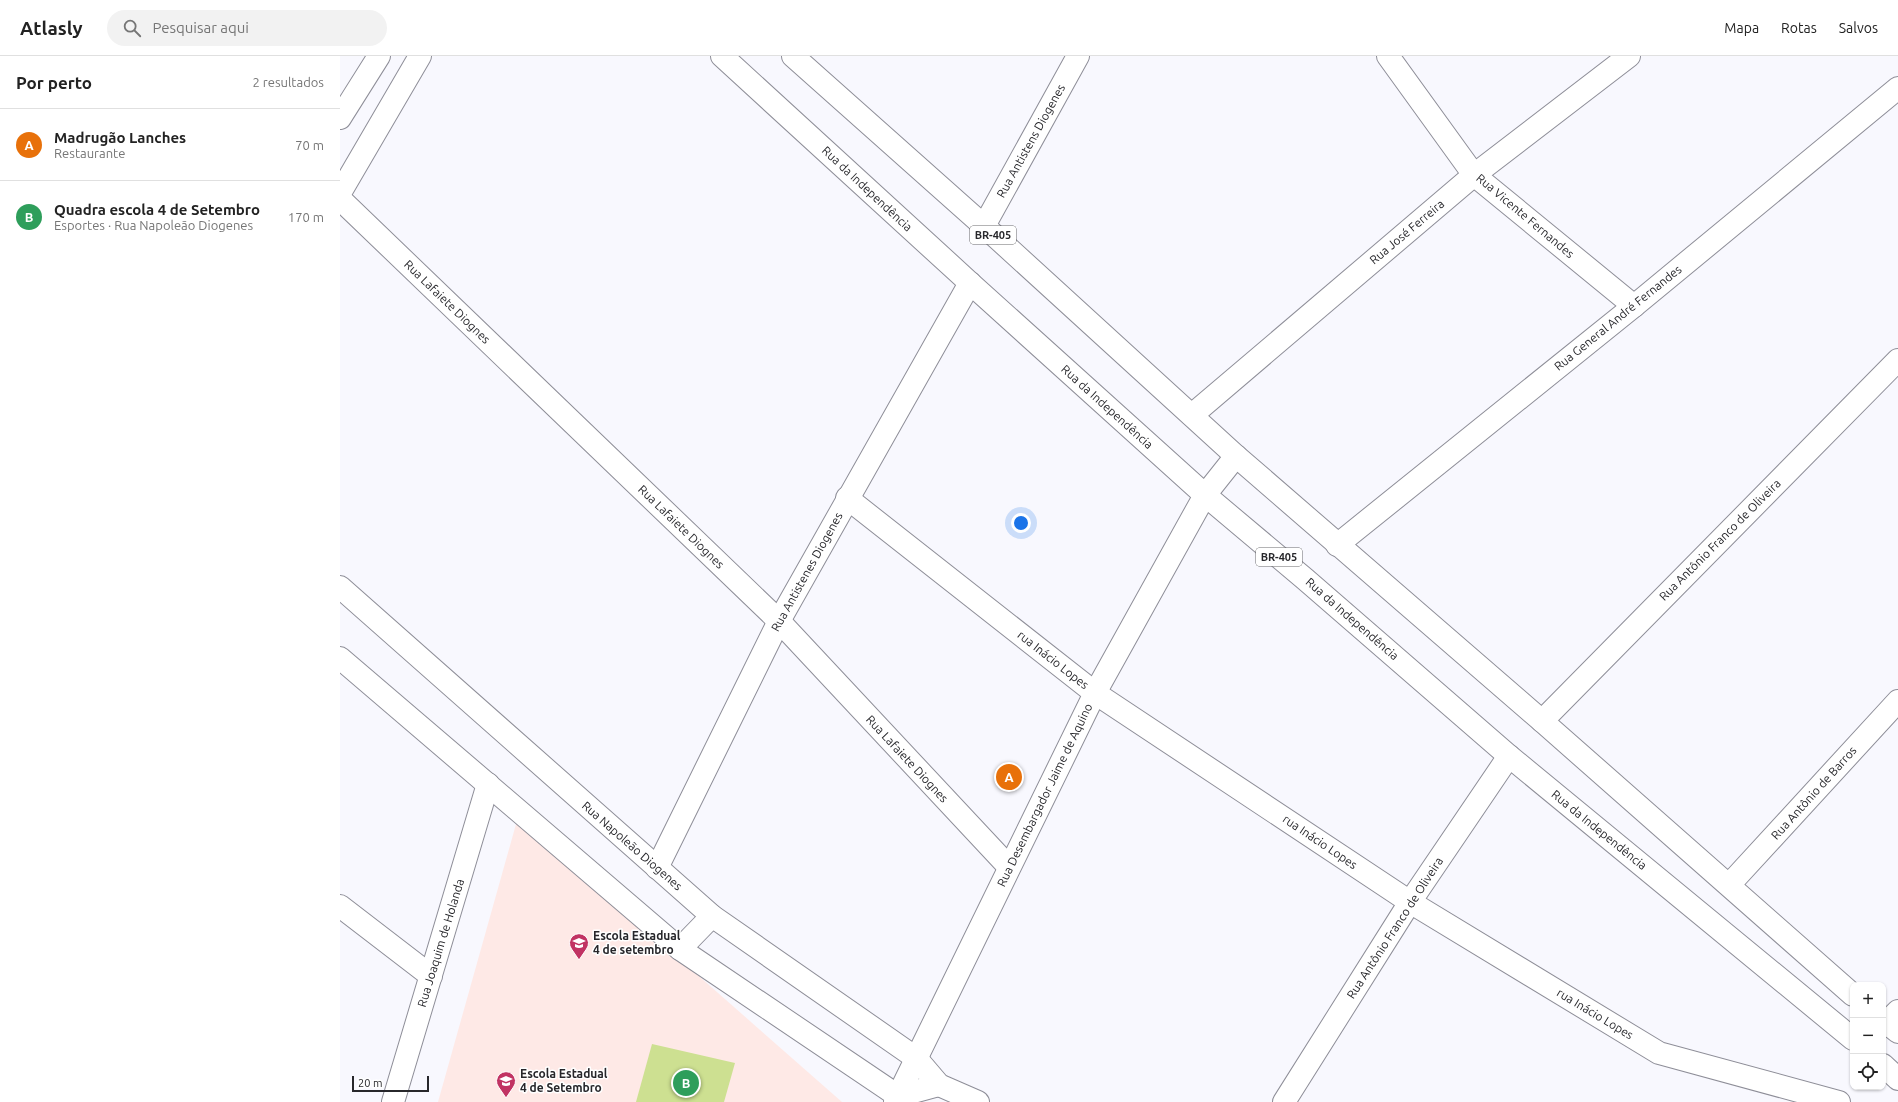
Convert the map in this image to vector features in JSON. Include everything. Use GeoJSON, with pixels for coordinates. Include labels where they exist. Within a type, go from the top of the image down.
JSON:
{"type":"FeatureCollection","features":[{"type":"Feature","properties":{"kind":"main road"},"geometry":{"type":"LineString","coordinates":[[340,118],[379,56]]}},
{"type":"Feature","properties":{"kind":"main road"},"geometry":{"type":"LineString","coordinates":[[340,193],[420,56]]}},
{"type":"Feature","properties":{"kind":"main road","name":"Rua da Independência"},"geometry":{"type":"LineString","coordinates":[[722,56],[1205,495],[1305,578],[1509,756],[1850,1037]]}},
{"type":"Feature","properties":{"kind":"main road","name":"BR-405"},"geometry":{"type":"LineString","coordinates":[[793,56],[984,226],[1236,456],[1542,721],[1850,992]]}},
{"type":"Feature","properties":{"kind":"main road","name":"Rua Antistens Diogenes"},"geometry":{"type":"LineString","coordinates":[[984,226],[1078,56]]}},
{"type":"Feature","properties":{"kind":"main road","name":"Rua Vicente Fernandes"},"geometry":{"type":"LineString","coordinates":[[1388,56],[1474,175],[1634,306]]}},
{"type":"Feature","properties":{"kind":"main road","name":"Rua José Ferreira"},"geometry":{"type":"LineString","coordinates":[[1192,415],[1474,175],[1623,58]]}},
{"type":"Feature","properties":{"kind":"main road","name":"Rua General André Fernandes"},"geometry":{"type":"LineString","coordinates":[[1337,545],[1634,306],[1898,88]]}},
{"type":"Feature","properties":{"kind":"main road","name":"Rua Lafaiete Diognes"},"geometry":{"type":"LineString","coordinates":[[340,199],[779,621],[1009,868]]}},
{"type":"Feature","properties":{"kind":"main road","name":"Rua Antistenes Diogenes"},"geometry":{"type":"LineString","coordinates":[[657,868],[779,621],[847,498],[970,283]]}},
{"type":"Feature","properties":{"kind":"main road","name":"Rua Antônio Franco de Oliveira"},"geometry":{"type":"LineString","coordinates":[[1542,721],[1898,360]]}},
{"type":"Feature","properties":{"kind":"main road","name":"Rua Desembargador Jaime de Aquino"},"geometry":{"type":"LineString","coordinates":[[897,1099],[1095,693],[1205,495],[1236,456]]}},
{"type":"Feature","properties":{"kind":"main road","name":"rua Inácio Lopes"},"geometry":{"type":"LineString","coordinates":[[847,498],[1095,693],[1410,902],[1659,1053],[1839,1102]]}},
{"type":"Feature","properties":{"kind":"main road","name":"Rua Napoleão Diogenes"},"geometry":{"type":"LineString","coordinates":[[340,587],[712,916],[916,1058],[939,1085],[978,1102]]}},
{"type":"Feature","properties":{"kind":"main road"},"geometry":{"type":"LineString","coordinates":[[340,658],[680,948],[897,1099],[939,1085]]}},
{"type":"Feature","properties":{"kind":"main road","name":"Rua Antônio de Barros"},"geometry":{"type":"LineString","coordinates":[[1729,885],[1898,701]]}},
{"type":"Feature","properties":{"kind":"main road","name":"Rua Antônio Franco de Oliveira"},"geometry":{"type":"LineString","coordinates":[[1284,1102],[1410,902],[1509,756]]}},
{"type":"Feature","properties":{"kind":"main road","name":"Rua Joaquim de Holanda"},"geometry":{"type":"LineString","coordinates":[[393,1102],[488,784]]}},
{"type":"Feature","properties":{"kind":"main road"},"geometry":{"type":"LineString","coordinates":[[340,906],[431,976]]}},
{"type":"Feature","properties":{"kind":"main road"},"geometry":{"type":"LineString","coordinates":[[680,948],[712,916]]}},
{"type":"Feature","properties":{"kind":"main road"},"geometry":{"type":"LineString","coordinates":[[1886,1068],[1898,1079]]}},
{"type":"Feature","properties":{"kind":"shaded area","name":"Escola Estadual 4 de setembro"},"geometry":{"type":"Polygon","coordinates":[[[518,817],[842,1102],[438,1102],[518,817]]]}},
{"type":"Feature","properties":{"kind":"green space"},"geometry":{"type":"Polygon","coordinates":[[[652,1044],[735,1063],[724,1102],[636,1102],[652,1044]]]}},
{"type":"Feature","properties":{"kind":"place","name":"Madrugão Lanches"},"geometry":{"type":"Point","coordinates":[1009,777]}},
{"type":"Feature","properties":{"kind":"place","name":"Escola Estadual 4 de setembro"},"geometry":{"type":"Point","coordinates":[579,960]}},
{"type":"Feature","properties":{"kind":"place","name":"Quadra escola 4 de Setembro"},"geometry":{"type":"Point","coordinates":[686,1083]}},
{"type":"Feature","properties":{"kind":"place","name":"Escola Estadual 4 de Setembro"},"geometry":{"type":"Point","coordinates":[506,1098]}}]}
